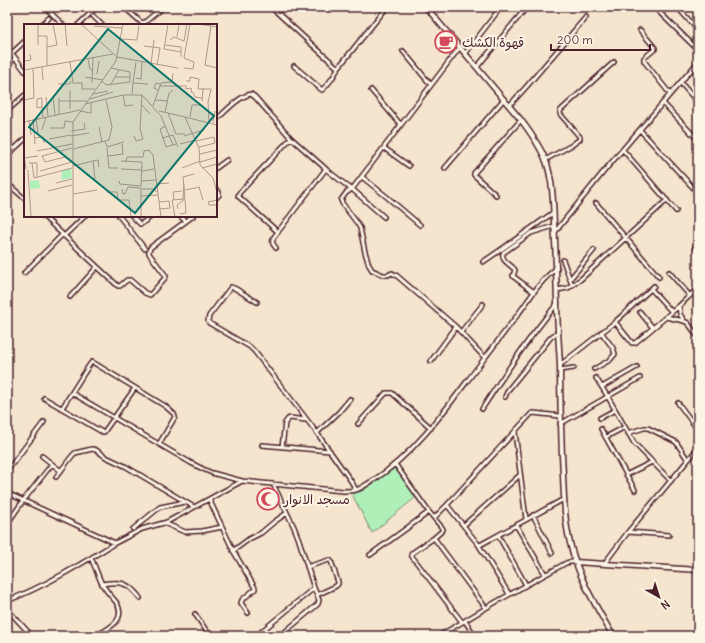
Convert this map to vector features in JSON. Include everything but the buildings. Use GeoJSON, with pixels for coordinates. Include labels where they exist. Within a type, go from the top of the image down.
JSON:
{"type":"FeatureCollection","features":[{"type":"Feature","properties":{"kind":"main road"},"geometry":{"type":"LineString","coordinates":[[426,7],[510,106],[533,136],[545,160],[550,176],[553,194],[557,268],[560,424],[565,521],[575,562],[585,586],[613,636]]}},
{"type":"Feature","properties":{"kind":"main road"},"geometry":{"type":"LineString","coordinates":[[575,562],[698,570]]}},
{"type":"Feature","properties":{"kind":"street"},"geometry":{"type":"LineString","coordinates":[[45,7],[62,24]]}},
{"type":"Feature","properties":{"kind":"street"},"geometry":{"type":"LineString","coordinates":[[79,24],[97,7]]}},
{"type":"Feature","properties":{"kind":"street"},"geometry":{"type":"LineString","coordinates":[[124,7],[142,23],[163,7]]}},
{"type":"Feature","properties":{"kind":"street"},"geometry":{"type":"LineString","coordinates":[[271,7],[338,68]]}},
{"type":"Feature","properties":{"kind":"street"},"geometry":{"type":"LineString","coordinates":[[294,66],[322,90],[387,7]]}},
{"type":"Feature","properties":{"kind":"street"},"geometry":{"type":"LineString","coordinates":[[465,54],[501,7]]}},
{"type":"Feature","properties":{"kind":"street"},"geometry":{"type":"LineString","coordinates":[[477,67],[527,7]]}},
{"type":"Feature","properties":{"kind":"street"},"geometry":{"type":"LineString","coordinates":[[654,7],[698,50]]}},
{"type":"Feature","properties":{"kind":"street"},"geometry":{"type":"LineString","coordinates":[[677,7],[698,30]]}},
{"type":"Feature","properties":{"kind":"street"},"geometry":{"type":"LineString","coordinates":[[93,16],[101,24]]}},
{"type":"Feature","properties":{"kind":"street"},"geometry":{"type":"LineString","coordinates":[[510,106],[586,17]]}},
{"type":"Feature","properties":{"kind":"street"},"geometry":{"type":"LineString","coordinates":[[42,24],[49,18]]}},
{"type":"Feature","properties":{"kind":"street"},"geometry":{"type":"LineString","coordinates":[[640,30],[656,48],[644,58],[644,61],[670,94]]}},
{"type":"Feature","properties":{"kind":"street"},"geometry":{"type":"LineString","coordinates":[[12,53],[24,42]]}},
{"type":"Feature","properties":{"kind":"street"},"geometry":{"type":"LineString","coordinates":[[7,47],[24,70]]}},
{"type":"Feature","properties":{"kind":"street"},"geometry":{"type":"LineString","coordinates":[[460,47],[362,178],[352,189],[346,192],[341,200],[358,223],[362,244],[372,270],[383,275],[392,273],[396,276],[456,327],[485,358]]}},
{"type":"Feature","properties":{"kind":"street"},"geometry":{"type":"LineString","coordinates":[[403,51],[431,85]]}},
{"type":"Feature","properties":{"kind":"street"},"geometry":{"type":"LineString","coordinates":[[7,64],[15,58]]}},
{"type":"Feature","properties":{"kind":"street"},"geometry":{"type":"LineString","coordinates":[[545,160],[572,145],[580,138],[560,114],[560,112],[614,62]]}},
{"type":"Feature","properties":{"kind":"street"},"geometry":{"type":"LineString","coordinates":[[555,232],[698,62]]}},
{"type":"Feature","properties":{"kind":"street"},"geometry":{"type":"LineString","coordinates":[[681,83],[698,102]]}},
{"type":"Feature","properties":{"kind":"street"},"geometry":{"type":"LineString","coordinates":[[371,90],[401,126]]}},
{"type":"Feature","properties":{"kind":"street"},"geometry":{"type":"LineString","coordinates":[[217,119],[244,96],[251,94],[291,138],[384,217]]}},
{"type":"Feature","properties":{"kind":"street"},"geometry":{"type":"LineString","coordinates":[[7,111],[24,96]]}},
{"type":"Feature","properties":{"kind":"street"},"geometry":{"type":"LineString","coordinates":[[446,168],[504,99]]}},
{"type":"Feature","properties":{"kind":"street"},"geometry":{"type":"LineString","coordinates":[[663,103],[698,140]]}},
{"type":"Feature","properties":{"kind":"street"},"geometry":{"type":"LineString","coordinates":[[496,195],[474,175],[474,173],[521,120]]}},
{"type":"Feature","properties":{"kind":"street"},"geometry":{"type":"LineString","coordinates":[[640,130],[698,193]]}},
{"type":"Feature","properties":{"kind":"street"},"geometry":{"type":"LineString","coordinates":[[278,232],[238,196],[239,193],[291,138]]}},
{"type":"Feature","properties":{"kind":"street"},"geometry":{"type":"LineString","coordinates":[[7,153],[12,151],[24,140]]}},
{"type":"Feature","properties":{"kind":"street"},"geometry":{"type":"LineString","coordinates":[[384,148],[409,166]]}},
{"type":"Feature","properties":{"kind":"street"},"geometry":{"type":"LineString","coordinates":[[623,150],[676,211]]}},
{"type":"Feature","properties":{"kind":"street"},"geometry":{"type":"LineString","coordinates":[[217,167],[226,160]]}},
{"type":"Feature","properties":{"kind":"street"},"geometry":{"type":"LineString","coordinates":[[276,248],[272,244],[272,241],[326,169]]}},
{"type":"Feature","properties":{"kind":"street"},"geometry":{"type":"LineString","coordinates":[[362,178],[420,225]]}},
{"type":"Feature","properties":{"kind":"street"},"geometry":{"type":"LineString","coordinates":[[8,185],[24,196]]}},
{"type":"Feature","properties":{"kind":"street"},"geometry":{"type":"LineString","coordinates":[[557,290],[572,286],[581,279],[667,200]]}},
{"type":"Feature","properties":{"kind":"street"},"geometry":{"type":"LineString","coordinates":[[596,203],[659,277]]}},
{"type":"Feature","properties":{"kind":"street"},"geometry":{"type":"LineString","coordinates":[[483,262],[554,212]]}},
{"type":"Feature","properties":{"kind":"street"},"geometry":{"type":"LineString","coordinates":[[44,217],[118,286],[129,279],[145,293],[150,295],[166,276],[150,255],[149,250],[156,243],[192,217]]}},
{"type":"Feature","properties":{"kind":"street"},"geometry":{"type":"LineString","coordinates":[[24,273],[84,217]]}},
{"type":"Feature","properties":{"kind":"street"},"geometry":{"type":"LineString","coordinates":[[120,217],[145,249]]}},
{"type":"Feature","properties":{"kind":"street"},"geometry":{"type":"LineString","coordinates":[[133,217],[140,224],[151,217]]}},
{"type":"Feature","properties":{"kind":"street"},"geometry":{"type":"LineString","coordinates":[[181,217],[186,221]]}},
{"type":"Feature","properties":{"kind":"street"},"geometry":{"type":"LineString","coordinates":[[534,292],[512,276],[515,270],[504,260],[502,257],[503,253],[531,233],[554,226]]}},
{"type":"Feature","properties":{"kind":"street"},"geometry":{"type":"LineString","coordinates":[[695,246],[698,250]]}},
{"type":"Feature","properties":{"kind":"street"},"geometry":{"type":"LineString","coordinates":[[570,279],[594,250]]}},
{"type":"Feature","properties":{"kind":"street"},"geometry":{"type":"LineString","coordinates":[[564,260],[572,286]]}},
{"type":"Feature","properties":{"kind":"street"},"geometry":{"type":"LineString","coordinates":[[70,297],[97,267]]}},
{"type":"Feature","properties":{"kind":"street"},"geometry":{"type":"LineString","coordinates":[[72,393],[202,469],[242,481],[343,491],[356,490],[381,475],[395,464],[431,428],[544,279],[557,268]]}},
{"type":"Feature","properties":{"kind":"street"},"geometry":{"type":"LineString","coordinates":[[669,272],[690,296]]}},
{"type":"Feature","properties":{"kind":"street"},"geometry":{"type":"LineString","coordinates":[[257,302],[236,288],[231,287],[209,316],[208,321],[250,347],[255,352],[330,452],[356,490]]}},
{"type":"Feature","properties":{"kind":"street"},"geometry":{"type":"LineString","coordinates":[[560,367],[615,322],[653,287],[672,312]]}},
{"type":"Feature","properties":{"kind":"street"},"geometry":{"type":"LineString","coordinates":[[615,322],[632,343],[634,343],[679,306],[698,288]]}},
{"type":"Feature","properties":{"kind":"street"},"geometry":{"type":"LineString","coordinates":[[461,332],[483,304]]}},
{"type":"Feature","properties":{"kind":"street"},"geometry":{"type":"LineString","coordinates":[[482,410],[504,376],[557,304]]}},
{"type":"Feature","properties":{"kind":"street"},"geometry":{"type":"LineString","coordinates":[[679,306],[680,314],[684,321]]}},
{"type":"Feature","properties":{"kind":"street"},"geometry":{"type":"LineString","coordinates":[[640,312],[653,328]]}},
{"type":"Feature","properties":{"kind":"street"},"geometry":{"type":"LineString","coordinates":[[666,317],[688,323],[698,337]]}},
{"type":"Feature","properties":{"kind":"street"},"geometry":{"type":"LineString","coordinates":[[431,361],[456,327]]}},
{"type":"Feature","properties":{"kind":"street"},"geometry":{"type":"LineString","coordinates":[[505,397],[508,390],[551,337],[558,332]]}},
{"type":"Feature","properties":{"kind":"street"},"geometry":{"type":"LineString","coordinates":[[594,369],[610,360],[615,354],[602,332]]}},
{"type":"Feature","properties":{"kind":"street"},"geometry":{"type":"LineString","coordinates":[[62,408],[92,362],[172,411],[175,415],[159,444]]}},
{"type":"Feature","properties":{"kind":"street"},"geometry":{"type":"LineString","coordinates":[[560,367],[574,368]]}},
{"type":"Feature","properties":{"kind":"street"},"geometry":{"type":"LineString","coordinates":[[602,387],[637,367]]}},
{"type":"Feature","properties":{"kind":"street"},"geometry":{"type":"LineString","coordinates":[[596,378],[636,446],[671,481]]}},
{"type":"Feature","properties":{"kind":"street"},"geometry":{"type":"LineString","coordinates":[[560,424],[640,378]]}},
{"type":"Feature","properties":{"kind":"street"},"geometry":{"type":"LineString","coordinates":[[44,398],[102,432],[114,418],[135,388]]}},
{"type":"Feature","properties":{"kind":"street"},"geometry":{"type":"LineString","coordinates":[[358,424],[386,393],[389,392],[431,428]]}},
{"type":"Feature","properties":{"kind":"street"},"geometry":{"type":"LineString","coordinates":[[316,434],[350,399]]}},
{"type":"Feature","properties":{"kind":"street"},"geometry":{"type":"LineString","coordinates":[[678,403],[698,430]]}},
{"type":"Feature","properties":{"kind":"street"},"geometry":{"type":"LineString","coordinates":[[600,418],[615,410]]}},
{"type":"Feature","properties":{"kind":"street"},"geometry":{"type":"LineString","coordinates":[[434,518],[532,413],[560,416]]}},
{"type":"Feature","properties":{"kind":"street"},"geometry":{"type":"LineString","coordinates":[[282,447],[288,419],[306,420]]}},
{"type":"Feature","properties":{"kind":"street"},"geometry":{"type":"LineString","coordinates":[[7,471],[44,422]]}},
{"type":"Feature","properties":{"kind":"street"},"geometry":{"type":"LineString","coordinates":[[606,437],[625,427]]}},
{"type":"Feature","properties":{"kind":"street"},"geometry":{"type":"LineString","coordinates":[[628,433],[648,428],[676,442],[688,460]]}},
{"type":"Feature","properties":{"kind":"street"},"geometry":{"type":"LineString","coordinates":[[601,429],[635,490]]}},
{"type":"Feature","properties":{"kind":"street"},"geometry":{"type":"LineString","coordinates":[[515,431],[526,519]]}},
{"type":"Feature","properties":{"kind":"street"},"geometry":{"type":"LineString","coordinates":[[262,445],[330,452]]}},
{"type":"Feature","properties":{"kind":"street"},"geometry":{"type":"LineString","coordinates":[[604,564],[628,532],[698,448]]}},
{"type":"Feature","properties":{"kind":"street"},"geometry":{"type":"LineString","coordinates":[[56,478],[75,453],[92,449],[125,466],[194,507]]}},
{"type":"Feature","properties":{"kind":"street"},"geometry":{"type":"LineString","coordinates":[[42,456],[61,471]]}},
{"type":"Feature","properties":{"kind":"street"},"geometry":{"type":"LineString","coordinates":[[626,475],[652,462]]}},
{"type":"Feature","properties":{"kind":"street"},"geometry":{"type":"LineString","coordinates":[[7,524],[52,464]]}},
{"type":"Feature","properties":{"kind":"street"},"geometry":{"type":"LineString","coordinates":[[395,464],[443,530],[411,555],[475,636]]}},
{"type":"Feature","properties":{"kind":"street"},"geometry":{"type":"LineString","coordinates":[[464,526],[520,475]]}},
{"type":"Feature","properties":{"kind":"street"},"geometry":{"type":"LineString","coordinates":[[7,601],[35,589],[92,558],[114,543],[142,529],[163,523],[242,481]]}},
{"type":"Feature","properties":{"kind":"street"},"geometry":{"type":"LineString","coordinates":[[272,484],[288,513],[299,540],[319,600],[316,606],[280,636]]}},
{"type":"Feature","properties":{"kind":"street"},"geometry":{"type":"LineString","coordinates":[[7,493],[114,543]]}},
{"type":"Feature","properties":{"kind":"street"},"geometry":{"type":"LineString","coordinates":[[209,499],[233,551],[255,588],[241,601],[241,604],[248,613]]}},
{"type":"Feature","properties":{"kind":"street"},"geometry":{"type":"LineString","coordinates":[[478,544],[482,544],[564,499]]}},
{"type":"Feature","properties":{"kind":"street"},"geometry":{"type":"LineString","coordinates":[[133,529],[160,507],[185,502]]}},
{"type":"Feature","properties":{"kind":"street"},"geometry":{"type":"LineString","coordinates":[[447,505],[478,544],[509,594]]}},
{"type":"Feature","properties":{"kind":"street"},"geometry":{"type":"LineString","coordinates":[[370,555],[429,512]]}},
{"type":"Feature","properties":{"kind":"street"},"geometry":{"type":"LineString","coordinates":[[233,551],[288,513]]}},
{"type":"Feature","properties":{"kind":"street"},"geometry":{"type":"LineString","coordinates":[[533,515],[552,553]]}},
{"type":"Feature","properties":{"kind":"street"},"geometry":{"type":"LineString","coordinates":[[163,523],[185,532],[202,531],[222,527]]}},
{"type":"Feature","properties":{"kind":"street"},"geometry":{"type":"LineString","coordinates":[[516,525],[545,574]]}},
{"type":"Feature","properties":{"kind":"street"},"geometry":{"type":"LineString","coordinates":[[628,532],[669,536]]}},
{"type":"Feature","properties":{"kind":"street"},"geometry":{"type":"LineString","coordinates":[[498,535],[526,585]]}},
{"type":"Feature","properties":{"kind":"street"},"geometry":{"type":"LineString","coordinates":[[434,538],[486,608]]}},
{"type":"Feature","properties":{"kind":"street"},"geometry":{"type":"LineString","coordinates":[[92,558],[102,584],[120,609],[120,614],[117,621],[109,629],[95,636]]}},
{"type":"Feature","properties":{"kind":"street"},"geometry":{"type":"LineString","coordinates":[[307,567],[329,560],[331,561],[338,584],[317,595]]}},
{"type":"Feature","properties":{"kind":"street"},"geometry":{"type":"LineString","coordinates":[[439,636],[545,574],[566,563],[575,562]]}},
{"type":"Feature","properties":{"kind":"street"},"geometry":{"type":"LineString","coordinates":[[102,584],[121,582],[132,588],[140,598]]}},
{"type":"Feature","properties":{"kind":"street"},"geometry":{"type":"LineString","coordinates":[[256,636],[314,588]]}},
{"type":"Feature","properties":{"kind":"street"},"geometry":{"type":"LineString","coordinates":[[7,609],[32,636]]}},
{"type":"Feature","properties":{"kind":"street"},"geometry":{"type":"LineString","coordinates":[[195,614],[210,636]]}},
{"type":"Feature","properties":{"kind":"green space"},"geometry":{"type":"Polygon","coordinates":[[[395,468],[416,497],[372,533],[352,494],[362,491],[395,468]]]}},
{"type":"Feature","properties":{"kind":"place","name":"قهوة الكشك"},"geometry":{"type":"Point","coordinates":[446,42]}},
{"type":"Feature","properties":{"kind":"place","name":"مسجد الانوار"},"geometry":{"type":"Point","coordinates":[268,499]}}]}
